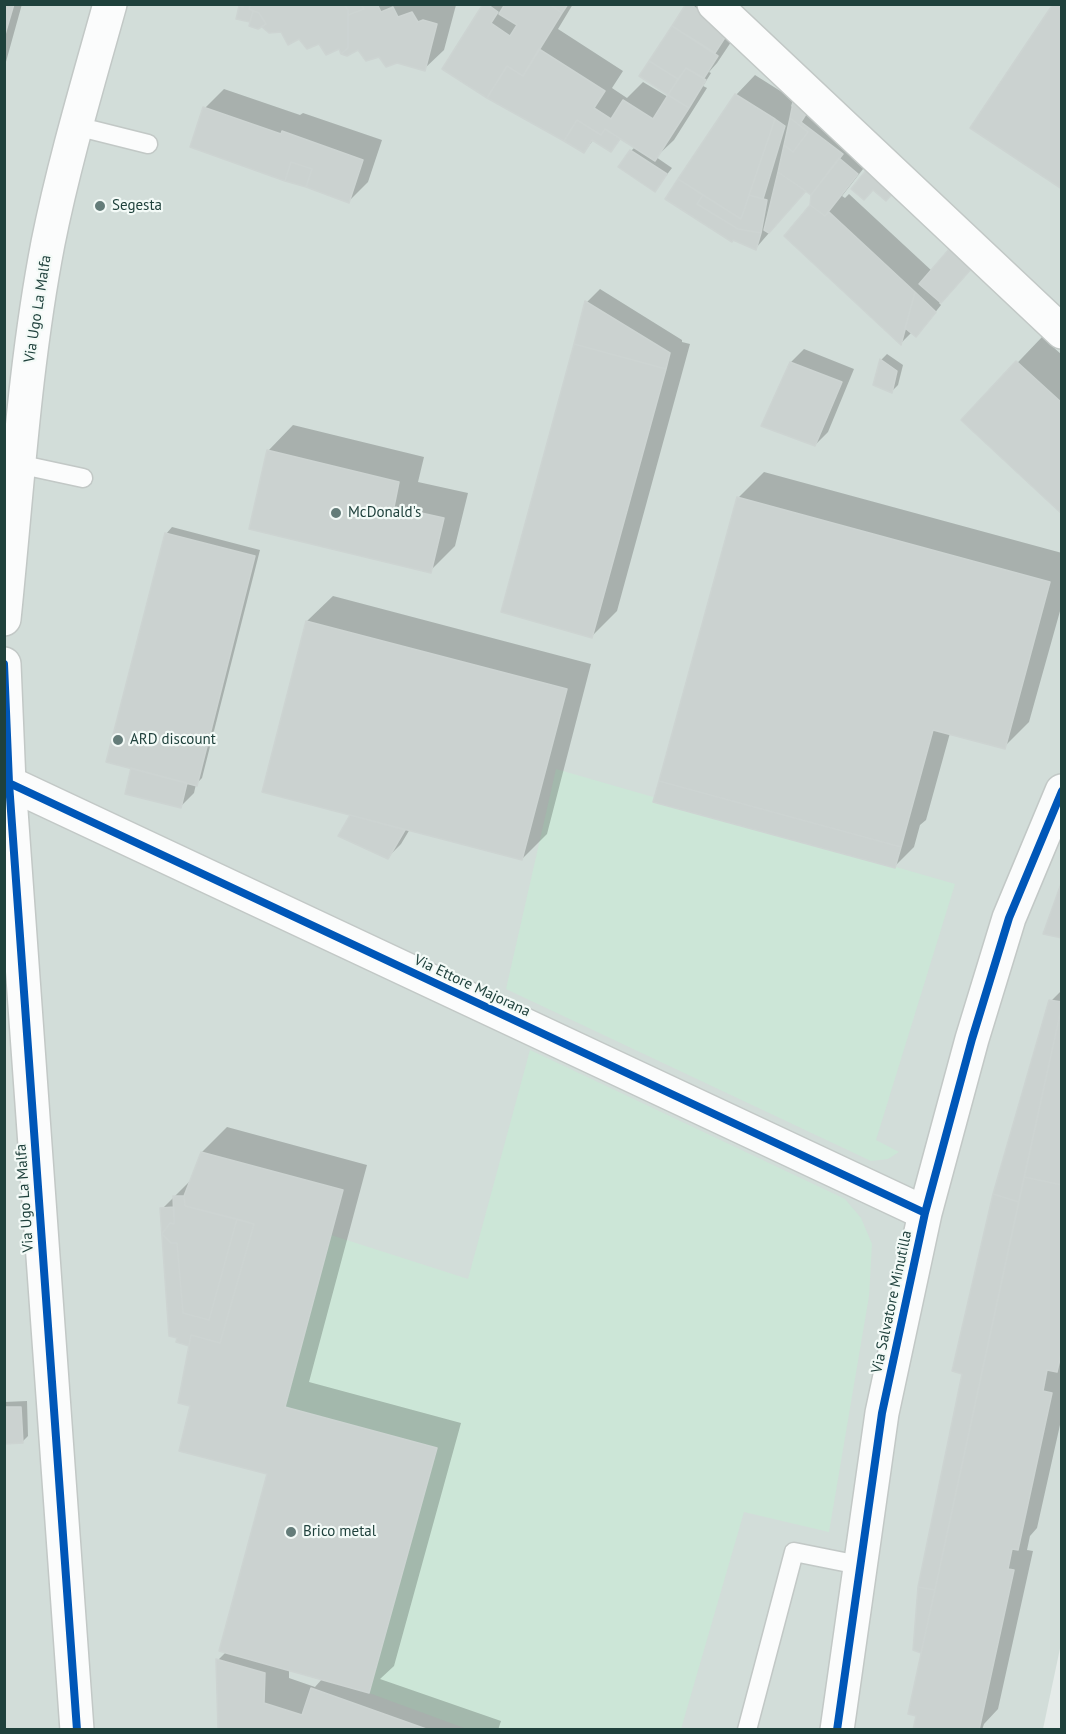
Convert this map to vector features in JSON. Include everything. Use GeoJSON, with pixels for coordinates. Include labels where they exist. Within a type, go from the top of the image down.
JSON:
{"type":"FeatureCollection","features":[{"type":"Feature","properties":{"kind":"street","name":"Via Ugo La Malfa"},"geometry":{"type":"LineString","coordinates":[[4,619],[18,464],[32,345],[48,242],[76,126],[110,4]]}},
{"type":"Feature","properties":{"kind":"street"},"geometry":{"type":"LineString","coordinates":[[714,4],[1062,332]]}},
{"type":"Feature","properties":{"kind":"street","name":"Via Ugo La Malfa"},"geometry":{"type":"LineString","coordinates":[[4,663],[9,783],[76,1730]]}},
{"type":"Feature","properties":{"kind":"street","name":"Via Ettore Majorana"},"geometry":{"type":"LineString","coordinates":[[9,783],[925,1213]]}},
{"type":"Feature","properties":{"kind":"street","name":"Via Salvatore Minutilla"},"geometry":{"type":"LineString","coordinates":[[837,1730],[882,1413],[925,1213],[972,1038],[1009,918],[1062,791]]}},
{"type":"Feature","properties":{"kind":"lane"},"geometry":{"type":"LineString","coordinates":[[76,126],[148,144]]}},
{"type":"Feature","properties":{"kind":"lane"},"geometry":{"type":"LineString","coordinates":[[18,464],[83,478]]}},
{"type":"Feature","properties":{"kind":"lane"},"geometry":{"type":"LineString","coordinates":[[747,1730],[794,1552],[859,1565]]}},
{"type":"Feature","properties":{"kind":"shaded area"},"geometry":{"type":"Polygon","coordinates":[[[5,5],[1061,5],[1062,1639],[1043,1729],[5,1730],[5,5]]]}},
{"type":"Feature","properties":{"kind":"green space"},"geometry":{"type":"Polygon","coordinates":[[[556,769],[955,884],[876,1140],[899,1152],[888,1159],[871,1161],[506,989],[556,769]]]}},
{"type":"Feature","properties":{"kind":"green space"},"geometry":{"type":"Polygon","coordinates":[[[530,1050],[845,1199],[861,1218],[872,1244],[869,1296],[829,1532],[744,1512],[681,1729],[467,1729],[369,1693],[285,1407],[331,1235],[468,1279],[530,1050]]]}},
{"type":"Feature","properties":{"kind":"building"},"geometry":{"type":"Polygon","coordinates":[[[4,4],[14,4],[4,38],[4,4]]]}},
{"type":"Feature","properties":{"kind":"building"},"geometry":{"type":"Polygon","coordinates":[[[243,4],[251,4],[249,9],[253,11],[250,22],[236,19],[239,6],[243,7],[243,4]]]}},
{"type":"Feature","properties":{"kind":"building"},"geometry":{"type":"Polygon","coordinates":[[[251,4],[344,4],[348,10],[348,48],[341,54],[339,49],[326,55],[319,44],[307,49],[299,39],[288,45],[281,32],[269,33],[262,27],[266,24],[259,13],[249,9],[251,4]]]}},
{"type":"Feature","properties":{"kind":"building"},"geometry":{"type":"Polygon","coordinates":[[[344,4],[361,4],[364,9],[348,15],[344,4]]]}},
{"type":"Feature","properties":{"kind":"building"},"geometry":{"type":"Polygon","coordinates":[[[361,4],[377,4],[381,12],[393,7],[398,17],[412,12],[418,22],[423,20],[437,24],[425,71],[397,63],[386,67],[379,57],[366,61],[358,50],[347,56],[341,54],[348,48],[348,15],[364,9],[361,4]]]}},
{"type":"Feature","properties":{"kind":"building"},"geometry":{"type":"Polygon","coordinates":[[[483,4],[487,4],[498,12],[491,23],[510,36],[517,25],[499,14],[505,4],[549,4],[562,13],[523,76],[507,66],[487,98],[442,69],[483,4]]]}},
{"type":"Feature","properties":{"kind":"building"},"geometry":{"type":"Polygon","coordinates":[[[549,4],[568,4],[562,13],[549,4]]]}},
{"type":"Feature","properties":{"kind":"building"},"geometry":{"type":"Polygon","coordinates":[[[686,4],[691,4],[726,36],[715,53],[672,26],[686,4]]]}},
{"type":"Feature","properties":{"kind":"building"},"geometry":{"type":"Polygon","coordinates":[[[1053,4],[1062,4],[1062,189],[970,128],[1053,4]]]}},
{"type":"Feature","properties":{"kind":"building"},"geometry":{"type":"Polygon","coordinates":[[[253,11],[259,13],[266,24],[258,29],[249,26],[253,11]]]}},
{"type":"Feature","properties":{"kind":"building"},"geometry":{"type":"Polygon","coordinates":[[[672,26],[718,56],[704,78],[686,68],[678,79],[649,61],[672,26]]]}},
{"type":"Feature","properties":{"kind":"building"},"geometry":{"type":"Polygon","coordinates":[[[539,49],[605,91],[594,108],[611,119],[623,100],[653,119],[668,95],[689,108],[655,161],[605,129],[601,135],[577,120],[564,141],[487,98],[507,66],[523,76],[539,49]]]}},
{"type":"Feature","properties":{"kind":"building"},"geometry":{"type":"Polygon","coordinates":[[[649,61],[678,79],[668,95],[639,76],[649,61]]]}},
{"type":"Feature","properties":{"kind":"building"},"geometry":{"type":"Polygon","coordinates":[[[686,68],[706,80],[689,108],[668,95],[686,68]]]}},
{"type":"Feature","properties":{"kind":"building"},"geometry":{"type":"Polygon","coordinates":[[[735,94],[775,119],[741,219],[678,179],[735,94]]]}},
{"type":"Feature","properties":{"kind":"building"},"geometry":{"type":"Polygon","coordinates":[[[793,103],[806,114],[801,122],[843,154],[811,195],[778,172],[784,145],[793,152],[808,132],[790,118],[793,103]]]}},
{"type":"Feature","properties":{"kind":"building"},"geometry":{"type":"Polygon","coordinates":[[[203,107],[281,134],[282,131],[363,160],[349,203],[306,187],[312,169],[291,162],[285,181],[190,147],[203,107]]]}},
{"type":"Feature","properties":{"kind":"building"},"geometry":{"type":"Polygon","coordinates":[[[790,118],[808,132],[793,152],[784,145],[790,118]]]}},
{"type":"Feature","properties":{"kind":"building"},"geometry":{"type":"Polygon","coordinates":[[[775,119],[785,126],[763,199],[749,195],[775,119]]]}},
{"type":"Feature","properties":{"kind":"building"},"geometry":{"type":"Polygon","coordinates":[[[577,120],[601,135],[605,129],[620,139],[611,152],[592,140],[584,153],[564,141],[577,120]]]}},
{"type":"Feature","properties":{"kind":"building"},"geometry":{"type":"Polygon","coordinates":[[[630,150],[667,174],[655,192],[618,167],[630,150]]]}},
{"type":"Feature","properties":{"kind":"building"},"geometry":{"type":"Polygon","coordinates":[[[839,158],[858,174],[825,216],[810,205],[811,195],[839,158]]]}},
{"type":"Feature","properties":{"kind":"building"},"geometry":{"type":"Polygon","coordinates":[[[291,162],[312,169],[306,187],[285,181],[291,162]]]}},
{"type":"Feature","properties":{"kind":"building"},"geometry":{"type":"Polygon","coordinates":[[[868,168],[893,193],[886,201],[873,190],[864,200],[851,189],[868,168]]]}},
{"type":"Feature","properties":{"kind":"building"},"geometry":{"type":"Polygon","coordinates":[[[778,172],[806,191],[769,233],[764,230],[778,172]]]}},
{"type":"Feature","properties":{"kind":"building"},"geometry":{"type":"Polygon","coordinates":[[[678,179],[703,195],[697,204],[738,229],[761,233],[756,250],[733,240],[732,242],[665,199],[678,179]]]}},
{"type":"Feature","properties":{"kind":"building"},"geometry":{"type":"Polygon","coordinates":[[[703,195],[741,219],[749,195],[767,200],[761,233],[738,229],[697,204],[703,195]]]}},
{"type":"Feature","properties":{"kind":"building"},"geometry":{"type":"Polygon","coordinates":[[[810,205],[825,216],[829,212],[915,292],[901,345],[784,236],[810,205]]]}},
{"type":"Feature","properties":{"kind":"building"},"geometry":{"type":"Polygon","coordinates":[[[951,247],[972,268],[941,303],[919,284],[951,247]]]}},
{"type":"Feature","properties":{"kind":"building"},"geometry":{"type":"Polygon","coordinates":[[[915,292],[936,312],[916,337],[905,328],[915,292]]]}},
{"type":"Feature","properties":{"kind":"building"},"geometry":{"type":"Polygon","coordinates":[[[585,301],[670,353],[666,369],[574,344],[585,301]]]}},
{"type":"Feature","properties":{"kind":"building"},"geometry":{"type":"Polygon","coordinates":[[[574,344],[666,369],[592,638],[501,612],[574,344]]]}},
{"type":"Feature","properties":{"kind":"building"},"geometry":{"type":"Polygon","coordinates":[[[880,359],[897,371],[892,393],[873,385],[880,359]]]}},
{"type":"Feature","properties":{"kind":"building"},"geometry":{"type":"Polygon","coordinates":[[[1016,361],[1062,403],[1062,514],[961,420],[1016,361]]]}},
{"type":"Feature","properties":{"kind":"building"},"geometry":{"type":"Polygon","coordinates":[[[790,362],[842,382],[815,446],[761,426],[790,362]]]}},
{"type":"Feature","properties":{"kind":"building","name":"McDonald's"},"geometry":{"type":"Polygon","coordinates":[[[267,450],[399,482],[394,507],[444,518],[431,573],[249,529],[267,450]]]}},
{"type":"Feature","properties":{"kind":"building"},"geometry":{"type":"Polygon","coordinates":[[[737,497],[1050,582],[1005,749],[933,730],[901,847],[659,781],[737,497]]]}},
{"type":"Feature","properties":{"kind":"building"},"geometry":{"type":"Polygon","coordinates":[[[165,533],[255,556],[197,786],[106,762],[165,533]]]}},
{"type":"Feature","properties":{"kind":"building"},"geometry":{"type":"Polygon","coordinates":[[[306,621],[567,689],[522,860],[262,792],[306,621]]]}},
{"type":"Feature","properties":{"kind":"building"},"geometry":{"type":"Polygon","coordinates":[[[131,768],[187,783],[181,808],[125,794],[131,768]]]}},
{"type":"Feature","properties":{"kind":"building"},"geometry":{"type":"Polygon","coordinates":[[[659,781],[901,847],[895,868],[653,802],[659,781]]]}},
{"type":"Feature","properties":{"kind":"building"},"geometry":{"type":"Polygon","coordinates":[[[350,815],[405,830],[388,859],[338,836],[350,815]]]}},
{"type":"Feature","properties":{"kind":"building"},"geometry":{"type":"Polygon","coordinates":[[[1062,881],[1062,938],[1043,934],[1062,881]]]}},
{"type":"Feature","properties":{"kind":"building"},"geometry":{"type":"Polygon","coordinates":[[[1049,1000],[1062,1002],[1062,1005],[1019,1202],[993,1194],[1049,1000]]]}},
{"type":"Feature","properties":{"kind":"building"},"geometry":{"type":"Polygon","coordinates":[[[1062,1005],[1062,1185],[1024,1177],[1062,1005]]]}},
{"type":"Feature","properties":{"kind":"building"},"geometry":{"type":"Polygon","coordinates":[[[201,1152],[343,1190],[285,1407],[437,1448],[369,1693],[219,1651],[267,1474],[179,1451],[190,1406],[178,1403],[191,1335],[220,1343],[254,1224],[185,1206],[184,1196],[201,1152]]]}},
{"type":"Feature","properties":{"kind":"building"},"geometry":{"type":"Polygon","coordinates":[[[1024,1177],[1062,1185],[1062,1350],[1057,1372],[1047,1370],[1043,1391],[1052,1393],[1018,1550],[1012,1549],[1008,1569],[1014,1570],[979,1730],[968,1728],[968,1730],[913,1730],[916,1716],[908,1714],[1024,1177]]]}},
{"type":"Feature","properties":{"kind":"building"},"geometry":{"type":"Polygon","coordinates":[[[993,1194],[1019,1202],[935,1590],[918,1587],[962,1374],[952,1371],[993,1194]]]}},
{"type":"Feature","properties":{"kind":"building"},"geometry":{"type":"Polygon","coordinates":[[[173,1196],[184,1196],[185,1206],[237,1219],[209,1320],[183,1313],[177,1243],[171,1243],[162,1234],[170,1223],[174,1224],[173,1196]]]}},
{"type":"Feature","properties":{"kind":"building"},"geometry":{"type":"Polygon","coordinates":[[[174,1207],[174,1224],[170,1223],[162,1234],[171,1243],[177,1243],[183,1313],[209,1320],[237,1219],[254,1224],[220,1343],[191,1335],[189,1346],[176,1342],[177,1338],[169,1336],[160,1208],[174,1207]]]}},
{"type":"Feature","properties":{"kind":"building"},"geometry":{"type":"Polygon","coordinates":[[[4,1407],[21,1407],[23,1443],[4,1444],[4,1407]]]}},
{"type":"Feature","properties":{"kind":"building"},"geometry":{"type":"Polygon","coordinates":[[[918,1587],[935,1590],[921,1653],[913,1650],[918,1587]]]}},
{"type":"Feature","properties":{"kind":"building"},"geometry":{"type":"Polygon","coordinates":[[[216,1659],[265,1673],[264,1703],[302,1715],[311,1688],[429,1730],[218,1730],[216,1659]]]}},
{"type":"Feature","properties":{"kind":"cycle path"},"geometry":{"type":"LineString","coordinates":[[4,664],[9,783],[77,1730]]}},
{"type":"Feature","properties":{"kind":"cycle path"},"geometry":{"type":"LineString","coordinates":[[9,783],[925,1213]]}},
{"type":"Feature","properties":{"kind":"cycle path"},"geometry":{"type":"LineString","coordinates":[[837,1730],[882,1413],[925,1213],[972,1039],[1009,918],[1062,791]]}},
{"type":"Feature","properties":{"kind":"place","name":"Segesta"},"geometry":{"type":"Point","coordinates":[100,206]}},
{"type":"Feature","properties":{"kind":"place","name":"McDonald's"},"geometry":{"type":"Point","coordinates":[336,513]}},
{"type":"Feature","properties":{"kind":"place","name":"ARD discount"},"geometry":{"type":"Point","coordinates":[118,740]}},
{"type":"Feature","properties":{"kind":"place","name":"Brico metal"},"geometry":{"type":"Point","coordinates":[291,1532]}}]}
